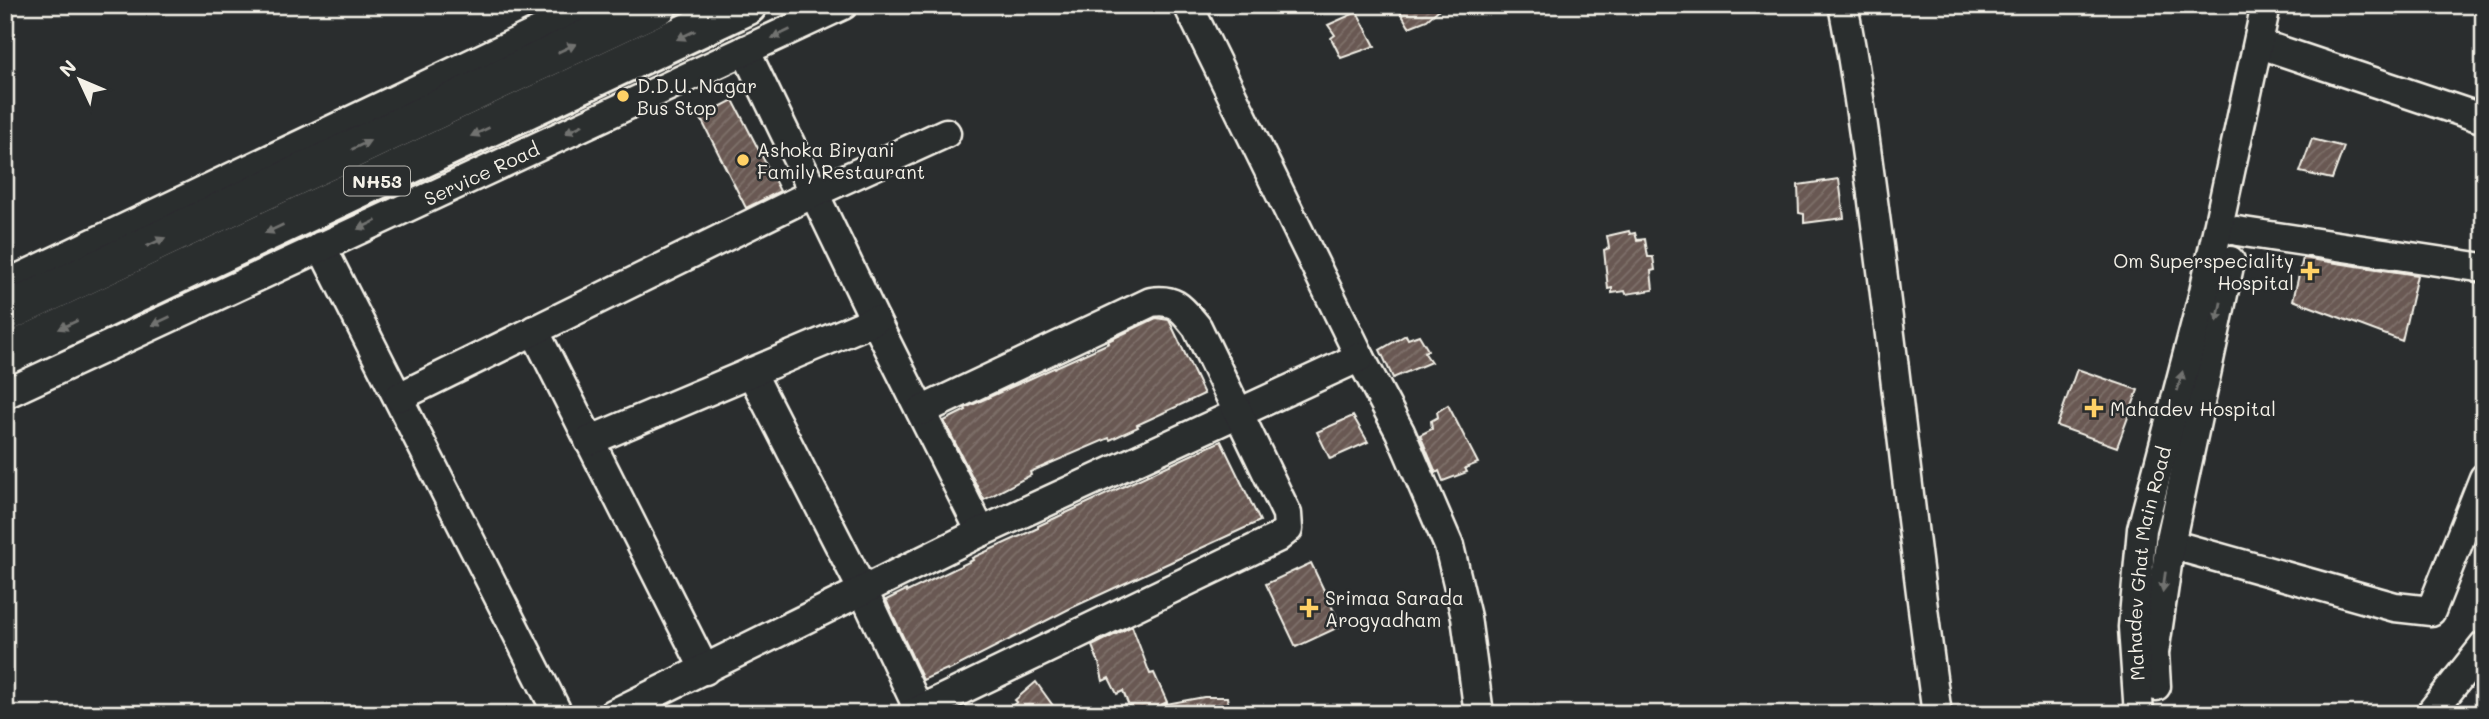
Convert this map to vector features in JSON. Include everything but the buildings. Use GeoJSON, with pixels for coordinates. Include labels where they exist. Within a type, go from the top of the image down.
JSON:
{"type":"FeatureCollection","features":[{"type":"Feature","properties":{"kind":"highway","name":"NH53"},"geometry":{"type":"LineString","coordinates":[[5,313],[658,5]]}},
{"type":"Feature","properties":{"kind":"highway","name":"NH53"},"geometry":{"type":"LineString","coordinates":[[5,355],[747,5]]}},
{"type":"Feature","properties":{"kind":"street"},"geometry":{"type":"LineString","coordinates":[[5,285],[595,5]]}},
{"type":"Feature","properties":{"kind":"street","name":"Service Road"},"geometry":{"type":"LineString","coordinates":[[5,394],[843,5]]}},
{"type":"Feature","properties":{"kind":"street"},"geometry":{"type":"LineString","coordinates":[[1188,5],[1400,432],[1449,546],[1466,617],[1479,714]]}},
{"type":"Feature","properties":{"kind":"street"},"geometry":{"type":"LineString","coordinates":[[1843,5],[1861,108],[1937,714]]}},
{"type":"Feature","properties":{"kind":"street","name":"Mahadev Ghat Main Road"},"geometry":{"type":"LineString","coordinates":[[2139,714],[2133,627],[2142,528],[2204,292],[2266,5]]}},
{"type":"Feature","properties":{"kind":"street"},"geometry":{"type":"LineString","coordinates":[[2158,714],[2154,653],[2170,544],[2285,5]]}},
{"type":"Feature","properties":{"kind":"street"},"geometry":{"type":"LineString","coordinates":[[745,50],[981,532]]}},
{"type":"Feature","properties":{"kind":"street"},"geometry":{"type":"LineString","coordinates":[[2275,50],[2484,119]]}},
{"type":"Feature","properties":{"kind":"street"},"geometry":{"type":"LineString","coordinates":[[399,397],[814,193],[946,133]]}},
{"type":"Feature","properties":{"kind":"street"},"geometry":{"type":"LineString","coordinates":[[2237,231],[2484,268]]}},
{"type":"Feature","properties":{"kind":"street"},"geometry":{"type":"LineString","coordinates":[[321,246],[558,714]]}},
{"type":"Feature","properties":{"kind":"street"},"geometry":{"type":"LineString","coordinates":[[751,372],[863,591],[915,712],[1277,538],[1288,529],[1287,514],[1197,327],[1180,306],[1166,300],[1151,302],[921,411]]}},
{"type":"Feature","properties":{"kind":"street"},"geometry":{"type":"LineString","coordinates":[[589,440],[875,320]]}},
{"type":"Feature","properties":{"kind":"street"},"geometry":{"type":"LineString","coordinates":[[534,330],[705,670]]}},
{"type":"Feature","properties":{"kind":"street"},"geometry":{"type":"LineString","coordinates":[[613,714],[981,532],[1360,356]]}},
{"type":"Feature","properties":{"kind":"street"},"geometry":{"type":"LineString","coordinates":[[2170,544],[2395,607],[2431,611],[2484,478]]}},
{"type":"Feature","properties":{"kind":"street"},"geometry":{"type":"LineString","coordinates":[[2430,714],[2484,646]]}},
{"type":"Feature","properties":{"kind":"place","name":"D.D.U. Nagar Bus Stop"},"geometry":{"type":"Point","coordinates":[623,96]}},
{"type":"Feature","properties":{"kind":"place","name":"Ashoka Biryani Family Restaurant"},"geometry":{"type":"Point","coordinates":[743,160]}},
{"type":"Feature","properties":{"kind":"place","name":"Om Superspeciality Hospital"},"geometry":{"type":"Point","coordinates":[2310,271]}},
{"type":"Feature","properties":{"kind":"place","name":"Mahadev Hospital"},"geometry":{"type":"Point","coordinates":[2094,408]}},
{"type":"Feature","properties":{"kind":"place","name":"Srimaa Sarada Arogyadham"},"geometry":{"type":"Point","coordinates":[1309,608]}}]}
